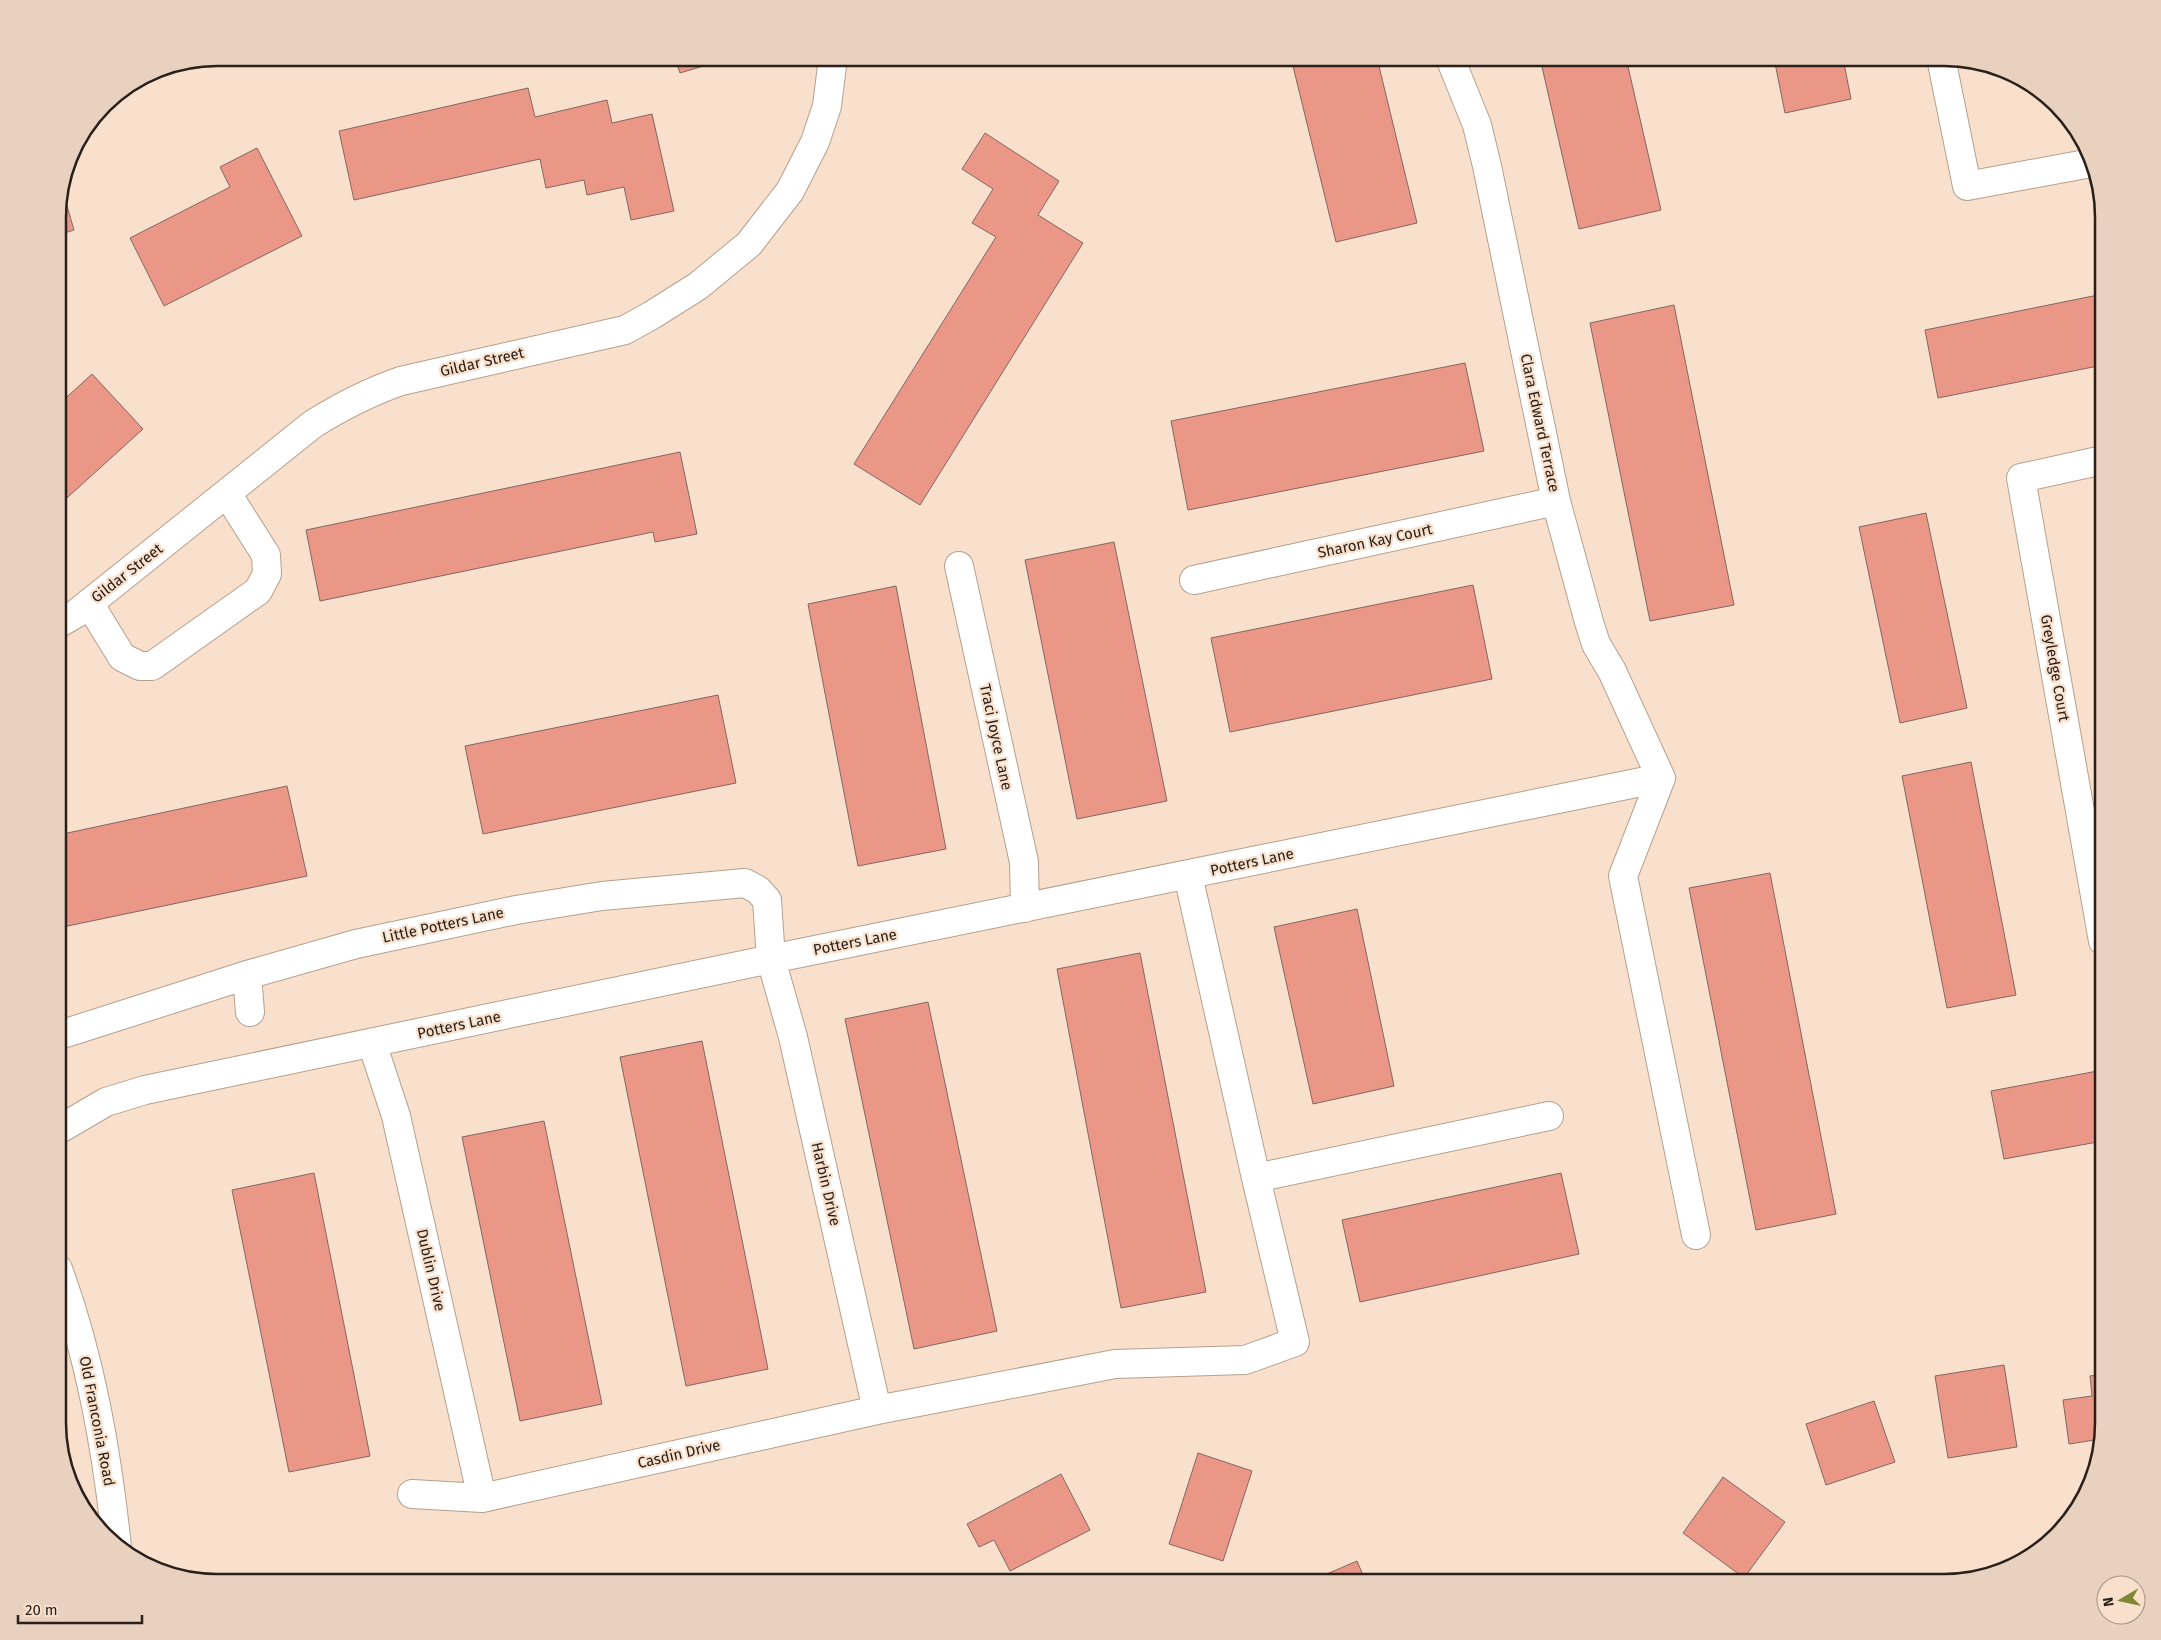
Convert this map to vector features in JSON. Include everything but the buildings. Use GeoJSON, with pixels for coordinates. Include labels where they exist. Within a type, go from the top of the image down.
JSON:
{"type":"FeatureCollection","features":[{"type":"Feature","properties":{"kind":"street","name":"Gildar Street"},"geometry":{"type":"LineString","coordinates":[[67,618],[89,603],[228,495],[313,424],[343,405],[369,392],[401,381],[625,330],[652,316],[698,286],[749,244],[790,191],[815,142],[827,106],[832,66]]}},
{"type":"Feature","properties":{"kind":"street","name":"Clara Edward Terrace"},"geometry":{"type":"LineString","coordinates":[[1453,66],[1476,126],[1487,166],[1556,501],[1596,644],[1612,671],[1661,778]]}},
{"type":"Feature","properties":{"kind":"street"},"geometry":{"type":"LineString","coordinates":[[1943,66],[1967,186],[2085,164]]}},
{"type":"Feature","properties":{"kind":"street","name":"Greyledge Court"},"geometry":{"type":"LineString","coordinates":[[2095,462],[2021,478],[2095,891]]}},
{"type":"Feature","properties":{"kind":"street"},"geometry":{"type":"LineString","coordinates":[[89,603],[122,657],[140,666],[152,666],[258,591],[267,574],[266,555],[228,495]]}},
{"type":"Feature","properties":{"kind":"street","name":"Sharon Kay Court"},"geometry":{"type":"LineString","coordinates":[[1194,580],[1556,501]]}},
{"type":"Feature","properties":{"kind":"street","name":"Traci Joyce Lane"},"geometry":{"type":"LineString","coordinates":[[959,566],[1024,862],[1025,908]]}},
{"type":"Feature","properties":{"kind":"street"},"geometry":{"type":"LineString","coordinates":[[1661,778],[1623,876],[1696,1235]]}},
{"type":"Feature","properties":{"kind":"street","name":"Potters Lane"},"geometry":{"type":"LineString","coordinates":[[67,1125],[106,1102],[145,1090],[770,959],[1661,778]]}},
{"type":"Feature","properties":{"kind":"street"},"geometry":{"type":"LineString","coordinates":[[1188,875],[1256,1178],[1549,1116]]}},
{"type":"Feature","properties":{"kind":"street","name":"Little Potters Lane"},"geometry":{"type":"LineString","coordinates":[[67,1033],[247,975],[356,944],[516,910],[602,896],[744,883],[758,890],[767,900],[770,959]]}},
{"type":"Feature","properties":{"kind":"street","name":"Harbin Drive"},"geometry":{"type":"LineString","coordinates":[[770,959],[792,1037],[877,1410]]}},
{"type":"Feature","properties":{"kind":"street"},"geometry":{"type":"LineString","coordinates":[[247,975],[250,1012]]}},
{"type":"Feature","properties":{"kind":"street","name":"Dublin Drive"},"geometry":{"type":"LineString","coordinates":[[372,1043],[396,1116],[482,1498]]}},
{"type":"Feature","properties":{"kind":"street","name":"Casdin Drive"},"geometry":{"type":"LineString","coordinates":[[412,1494],[482,1498],[877,1410],[1115,1364],[1245,1360],[1295,1342],[1256,1178]]}},
{"type":"Feature","properties":{"kind":"street","name":"Old Franconia Road"},"geometry":{"type":"LineString","coordinates":[[67,1295],[90,1373],[108,1475],[115,1533]]}}]}
